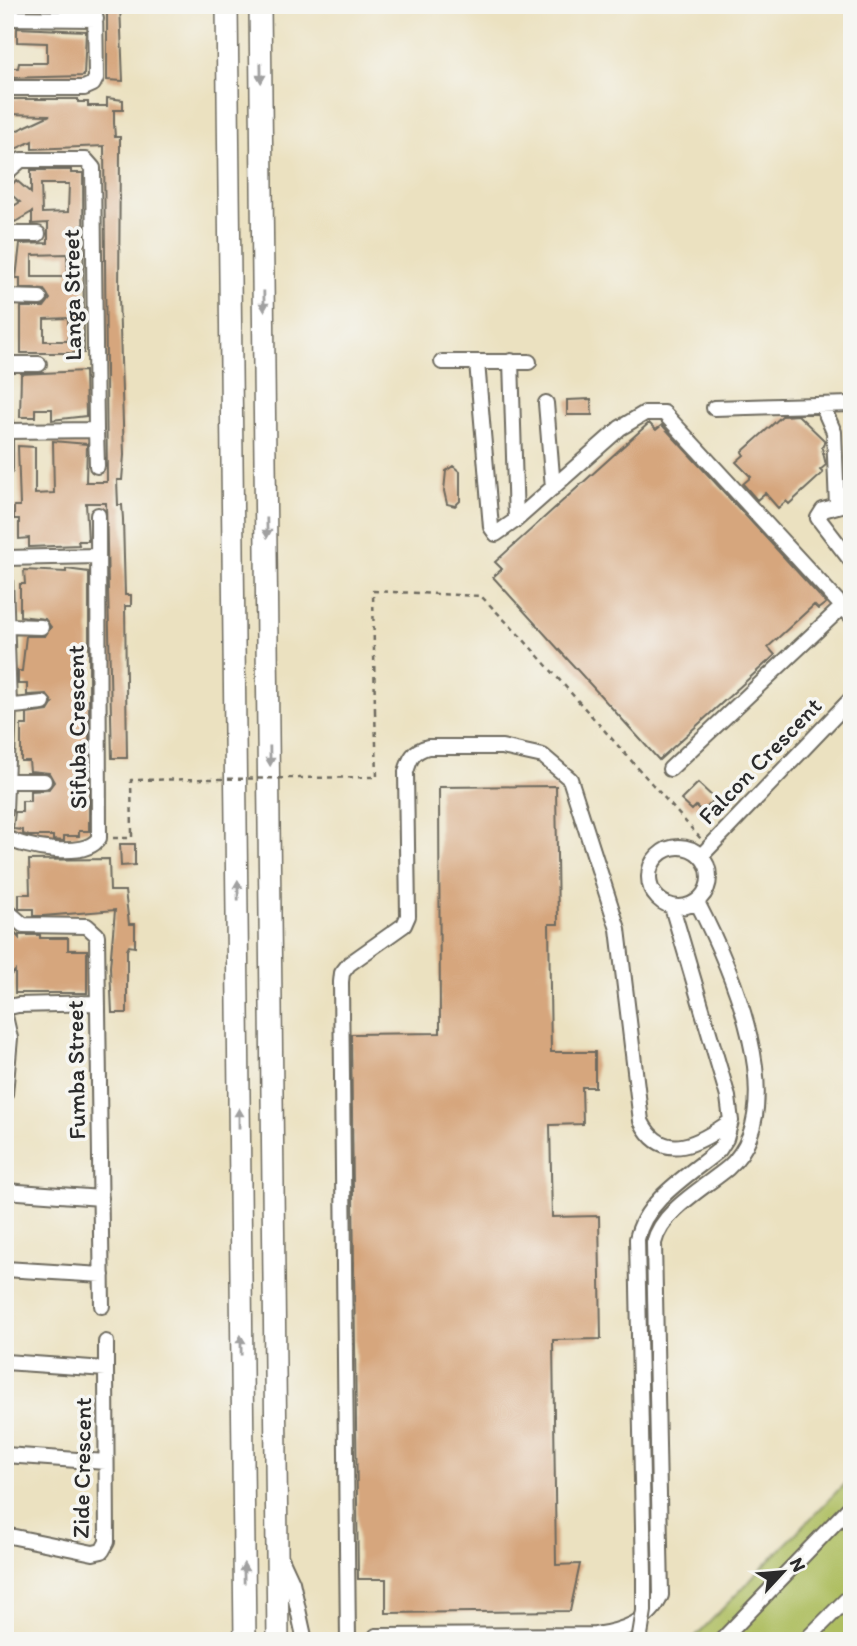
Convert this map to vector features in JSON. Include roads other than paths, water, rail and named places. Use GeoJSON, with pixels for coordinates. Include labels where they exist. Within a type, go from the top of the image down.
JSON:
{"type":"FeatureCollection","features":[{"type":"Feature","properties":{"kind":"highway"},"geometry":{"type":"LineString","coordinates":[[228,5],[245,1641]]}},
{"type":"Feature","properties":{"kind":"highway"},"geometry":{"type":"LineString","coordinates":[[260,5],[278,1641]]}},
{"type":"Feature","properties":{"kind":"street"},"geometry":{"type":"LineString","coordinates":[[5,18],[95,12],[96,78],[93,85],[84,88],[5,88]]}},
{"type":"Feature","properties":{"kind":"street","name":"Langa Street"},"geometry":{"type":"LineString","coordinates":[[5,174],[15,163],[25,159],[86,160],[93,168],[97,466]]}},
{"type":"Feature","properties":{"kind":"street"},"geometry":{"type":"LineString","coordinates":[[5,234],[38,234]]}},
{"type":"Feature","properties":{"kind":"street"},"geometry":{"type":"LineString","coordinates":[[5,297],[40,298]]}},
{"type":"Feature","properties":{"kind":"street"},"geometry":{"type":"LineString","coordinates":[[512,361],[516,520]]}},
{"type":"Feature","properties":{"kind":"street"},"geometry":{"type":"LineString","coordinates":[[442,362],[529,362]]}},
{"type":"Feature","properties":{"kind":"street"},"geometry":{"type":"LineString","coordinates":[[477,362],[492,530],[500,534],[637,417],[653,411],[664,413],[848,612],[670,769]]}},
{"type":"Feature","properties":{"kind":"street"},"geometry":{"type":"LineString","coordinates":[[5,364],[39,364]]}},
{"type":"Feature","properties":{"kind":"street"},"geometry":{"type":"LineString","coordinates":[[546,402],[553,488]]}},
{"type":"Feature","properties":{"kind":"street"},"geometry":{"type":"LineString","coordinates":[[714,408],[852,404]]}},
{"type":"Feature","properties":{"kind":"street"},"geometry":{"type":"LineString","coordinates":[[822,405],[834,432],[837,506]]}},
{"type":"Feature","properties":{"kind":"street"},"geometry":{"type":"LineString","coordinates":[[5,421],[5,469]]}},
{"type":"Feature","properties":{"kind":"street"},"geometry":{"type":"LineString","coordinates":[[6,431],[96,429]]}},
{"type":"Feature","properties":{"kind":"street"},"geometry":{"type":"LineString","coordinates":[[852,502],[823,510],[818,518],[852,562]]}},
{"type":"Feature","properties":{"kind":"street","name":"Sifuba Crescent"},"geometry":{"type":"LineString","coordinates":[[5,837],[21,846],[38,850],[86,848],[99,838],[99,515]]}},
{"type":"Feature","properties":{"kind":"street"},"geometry":{"type":"LineString","coordinates":[[5,558],[98,556]]}},
{"type":"Feature","properties":{"kind":"street"},"geometry":{"type":"LineString","coordinates":[[5,577],[8,781],[5,811]]}},
{"type":"Feature","properties":{"kind":"street"},"geometry":{"type":"LineString","coordinates":[[7,626],[41,627]]}},
{"type":"Feature","properties":{"kind":"street","name":"Falcon Crescent"},"geometry":{"type":"LineString","coordinates":[[705,851],[852,698]]}},
{"type":"Feature","properties":{"kind":"street"},"geometry":{"type":"LineString","coordinates":[[7,707],[43,703]]}},
{"type":"Feature","properties":{"kind":"street"},"geometry":{"type":"LineString","coordinates":[[348,1641],[341,982],[342,972],[349,964],[404,925],[408,916],[406,772],[409,759],[417,750],[502,747],[542,756],[570,779],[618,929],[641,1121],[655,1141],[672,1146],[703,1142],[731,1121]]}},
{"type":"Feature","properties":{"kind":"street"},"geometry":{"type":"LineString","coordinates":[[8,781],[44,780]]}},
{"type":"Feature","properties":{"kind":"street"},"geometry":{"type":"LineString","coordinates":[[674,847],[705,851],[709,882],[707,891],[697,902],[682,908],[671,907],[654,895],[649,875],[657,856],[674,847]]}},
{"type":"Feature","properties":{"kind":"street"},"geometry":{"type":"LineString","coordinates":[[376,1641],[376,1636],[478,1638],[595,1635],[614,1632],[651,1613],[661,1595],[653,1242],[661,1224],[740,1155],[755,1118],[751,1040],[719,946],[697,902]]}},
{"type":"Feature","properties":{"kind":"street"},"geometry":{"type":"LineString","coordinates":[[639,1641],[643,1629],[643,1575],[637,1239],[640,1225],[649,1211],[719,1150],[726,1139],[731,1121],[716,1051],[671,907]]}},
{"type":"Feature","properties":{"kind":"street","name":"Fumba Street"},"geometry":{"type":"LineString","coordinates":[[5,909],[23,925],[83,926],[93,929],[97,939],[102,1306]]}},
{"type":"Feature","properties":{"kind":"street"},"geometry":{"type":"LineString","coordinates":[[5,1008],[18,1005],[98,1003]]}},
{"type":"Feature","properties":{"kind":"street"},"geometry":{"type":"LineString","coordinates":[[5,1016],[10,1038],[5,1094]]}},
{"type":"Feature","properties":{"kind":"street"},"geometry":{"type":"LineString","coordinates":[[5,1191],[101,1198]]}},
{"type":"Feature","properties":{"kind":"street"},"geometry":{"type":"LineString","coordinates":[[5,1269],[102,1275]]}},
{"type":"Feature","properties":{"kind":"street","name":"Zide Crescent"},"geometry":{"type":"LineString","coordinates":[[5,1535],[93,1553],[102,1551],[107,1542],[106,1342]]}},
{"type":"Feature","properties":{"kind":"street","name":"Zide Crescent"},"geometry":{"type":"LineString","coordinates":[[5,1362],[106,1369]]}},
{"type":"Feature","properties":{"kind":"street"},"geometry":{"type":"LineString","coordinates":[[5,1455],[106,1462]]}},
{"type":"Feature","properties":{"kind":"street"},"geometry":{"type":"LineString","coordinates":[[721,1641],[852,1505]]}},
{"type":"Feature","properties":{"kind":"street"},"geometry":{"type":"LineString","coordinates":[[277,1548],[292,1582],[305,1641]]}},
{"type":"Feature","properties":{"kind":"street"},"geometry":{"type":"LineString","coordinates":[[805,1641],[852,1594]]}}]}
